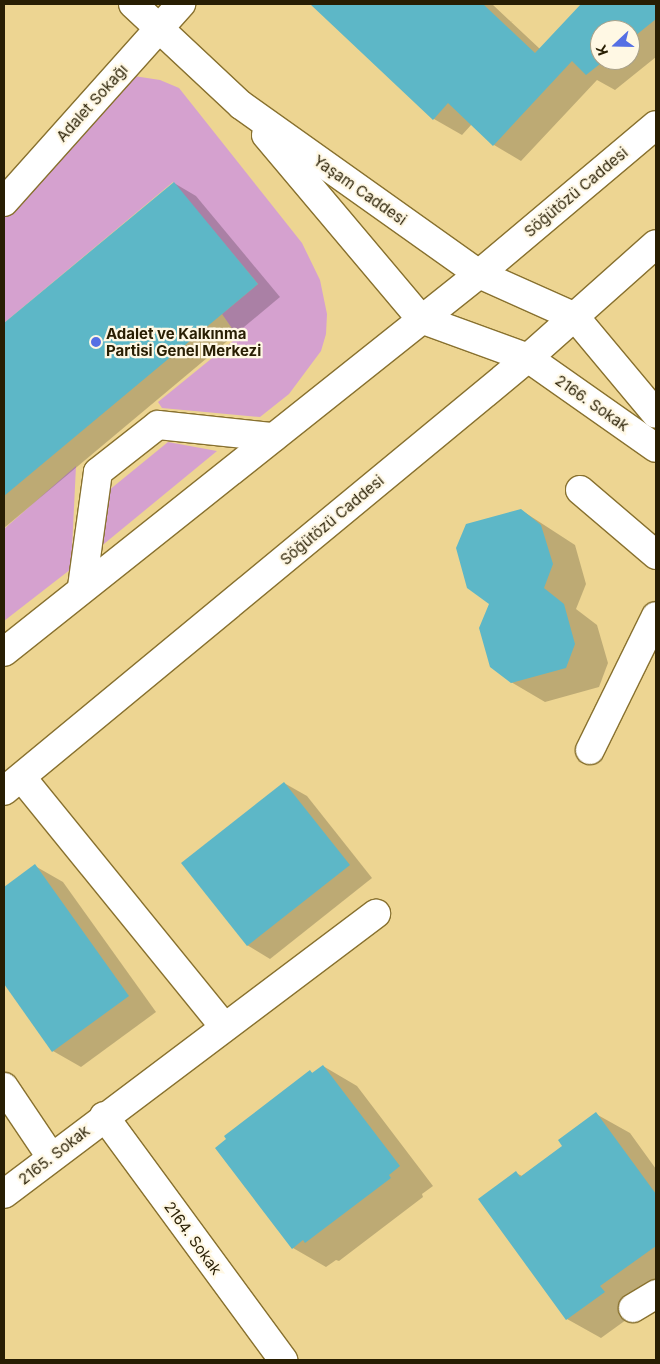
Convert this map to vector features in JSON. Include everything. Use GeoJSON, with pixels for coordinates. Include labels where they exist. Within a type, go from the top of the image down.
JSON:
{"type":"FeatureCollection","features":[{"type":"Feature","properties":{"kind":"street","name":"Yaşam Caddesi"},"geometry":{"type":"LineString","coordinates":[[133,4],[241,105],[479,274],[575,317]]}},
{"type":"Feature","properties":{"kind":"street","name":"Adalet Sokağı"},"geometry":{"type":"LineString","coordinates":[[4,202],[181,4]]}},
{"type":"Feature","properties":{"kind":"street","name":"Yaşam Caddesi"},"geometry":{"type":"LineString","coordinates":[[241,105],[421,319]]}},
{"type":"Feature","properties":{"kind":"street","name":"Söğütözü Caddesi"},"geometry":{"type":"LineString","coordinates":[[4,652],[82,587],[479,274],[656,125]]}},
{"type":"Feature","properties":{"kind":"street","name":"Söğütözü Caddesi"},"geometry":{"type":"LineString","coordinates":[[13,784],[528,358],[656,244]]}},
{"type":"Feature","properties":{"kind":"street","name":"2166. Sokak"},"geometry":{"type":"LineString","coordinates":[[575,317],[656,414]]}},
{"type":"Feature","properties":{"kind":"street","name":"2166. Sokak"},"geometry":{"type":"LineString","coordinates":[[421,319],[528,358],[656,448]]}},
{"type":"Feature","properties":{"kind":"street"},"geometry":{"type":"LineString","coordinates":[[82,587],[98,472],[158,425],[273,437]]}},
{"type":"Feature","properties":{"kind":"street"},"geometry":{"type":"LineString","coordinates":[[580,490],[656,555]]}},
{"type":"Feature","properties":{"kind":"street"},"geometry":{"type":"LineString","coordinates":[[590,750],[656,616]]}},
{"type":"Feature","properties":{"kind":"street"},"geometry":{"type":"LineString","coordinates":[[13,784],[224,1027]]}},
{"type":"Feature","properties":{"kind":"street","name":"2165. Sokak"},"geometry":{"type":"LineString","coordinates":[[4,1194],[104,1116],[376,914]]}},
{"type":"Feature","properties":{"kind":"street"},"geometry":{"type":"LineString","coordinates":[[4,1087],[52,1157]]}},
{"type":"Feature","properties":{"kind":"street","name":"2164. Sokak"},"geometry":{"type":"LineString","coordinates":[[104,1116],[283,1360]]}},
{"type":"Feature","properties":{"kind":"street"},"geometry":{"type":"LineString","coordinates":[[633,1308],[656,1294]]}},
{"type":"Feature","properties":{"kind":"shaded area"},"geometry":{"type":"Polygon","coordinates":[[[134,76],[160,80],[179,88],[302,243],[320,280],[327,314],[326,334],[321,351],[289,394],[260,417],[162,408],[158,402],[238,337],[222,314],[258,284],[173,182],[4,323],[4,215],[112,87],[134,76]]]}},
{"type":"Feature","properties":{"kind":"shaded area"},"geometry":{"type":"Polygon","coordinates":[[[168,442],[217,451],[99,548],[108,491],[168,442]]]}},
{"type":"Feature","properties":{"kind":"shaded area"},"geometry":{"type":"Polygon","coordinates":[[[76,466],[71,569],[4,621],[4,529],[76,466]]]}},
{"type":"Feature","properties":{"kind":"building"},"geometry":{"type":"Polygon","coordinates":[[[310,4],[483,4],[535,53],[581,4],[656,4],[656,19],[640,32],[640,20],[590,20],[590,70],[592,70],[586,75],[572,61],[493,146],[448,103],[433,120],[310,4]]]}},
{"type":"Feature","properties":{"kind":"building","name":"Adalet ve Kalkınma Partisi Genel Merkezi"},"geometry":{"type":"Polygon","coordinates":[[[174,182],[258,284],[4,496],[4,323],[174,182]]]}},
{"type":"Feature","properties":{"kind":"building"},"geometry":{"type":"Polygon","coordinates":[[[521,509],[541,525],[553,564],[544,588],[564,604],[575,644],[566,668],[511,683],[490,667],[479,628],[489,604],[467,588],[456,548],[466,524],[521,509]]]}},
{"type":"Feature","properties":{"kind":"building"},"geometry":{"type":"Polygon","coordinates":[[[284,782],[350,865],[247,946],[181,863],[284,782]]]}},
{"type":"Feature","properties":{"kind":"building"},"geometry":{"type":"Polygon","coordinates":[[[35,864],[129,996],[52,1052],[4,984],[4,887],[35,864]]]}},
{"type":"Feature","properties":{"kind":"building"},"geometry":{"type":"Polygon","coordinates":[[[323,1065],[400,1166],[389,1175],[391,1178],[305,1243],[303,1240],[292,1249],[215,1148],[226,1139],[224,1136],[310,1070],[312,1073],[323,1065]]]}},
{"type":"Feature","properties":{"kind":"building"},"geometry":{"type":"Polygon","coordinates":[[[596,1112],[656,1194],[656,1246],[600,1286],[605,1292],[566,1320],[478,1199],[516,1171],[520,1177],[562,1146],[558,1140],[596,1112]]]}},
{"type":"Feature","properties":{"kind":"place","name":"Adalet ve Kalkınma Partisi Genel Merkezi"},"geometry":{"type":"Point","coordinates":[96,342]}}]}
